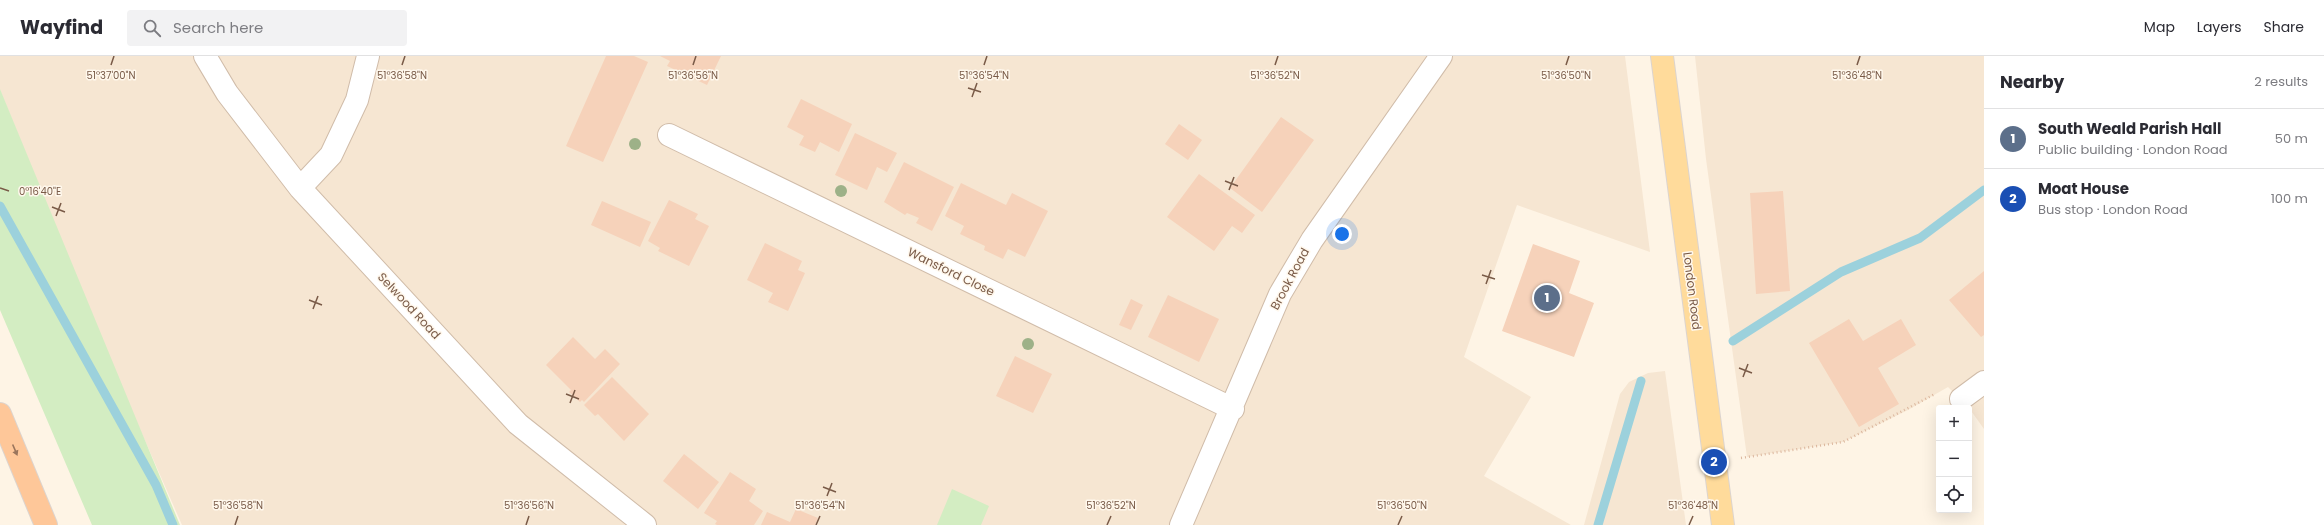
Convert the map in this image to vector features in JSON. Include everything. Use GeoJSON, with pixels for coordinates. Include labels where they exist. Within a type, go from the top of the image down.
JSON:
{"type":"FeatureCollection","features":[{"type":"Feature","properties":{"kind":"highway"},"geometry":{"type":"LineString","coordinates":[[0,414],[46,525]]}},
{"type":"Feature","properties":{"kind":"main road","name":"London Road"},"geometry":{"type":"LineString","coordinates":[[1662,56],[1723,525]]}},
{"type":"Feature","properties":{"kind":"street","name":"Selwood Road"},"geometry":{"type":"LineString","coordinates":[[205,56],[227,93],[300,188],[518,424],[645,525]]}},
{"type":"Feature","properties":{"kind":"street"},"geometry":{"type":"LineString","coordinates":[[300,188],[330,155],[357,100],[368,56]]}},
{"type":"Feature","properties":{"kind":"street","name":"Brook Road"},"geometry":{"type":"LineString","coordinates":[[1181,525],[1280,294],[1312,240],[1441,56]]}},
{"type":"Feature","properties":{"kind":"street","name":"Wansford Close"},"geometry":{"type":"LineString","coordinates":[[669,135],[1232,409]]}},
{"type":"Feature","properties":{"kind":"street"},"geometry":{"type":"LineString","coordinates":[[1961,399],[1984,382]]}},
{"type":"Feature","properties":{"kind":"path"},"geometry":{"type":"LineString","coordinates":[[1714,462],[1843,442],[1908,410],[1948,387],[1961,399]]}},
{"type":"Feature","properties":{"kind":"shaded area"},"geometry":{"type":"Polygon","coordinates":[[[0,56],[1625,56],[1650,252],[1517,205],[1464,357],[1531,397],[1484,476],[1571,525],[182,525],[125,395],[0,90],[0,56]]]}},
{"type":"Feature","properties":{"kind":"shaded area"},"geometry":{"type":"Polygon","coordinates":[[[1695,56],[1984,56],[1984,429],[1972,412],[1972,405],[1966,405],[1948,387],[1908,410],[1843,442],[1747,457],[1706,159],[1695,56]]]}},
{"type":"Feature","properties":{"kind":"shaded area"},"geometry":{"type":"Polygon","coordinates":[[[1665,371],[1686,525],[1584,525],[1620,394],[1629,382],[1648,373],[1665,371]]]}},
{"type":"Feature","properties":{"kind":"green space"},"geometry":{"type":"Polygon","coordinates":[[[0,89],[180,525],[92,525],[0,310],[0,89]]]}},
{"type":"Feature","properties":{"kind":"green space"},"geometry":{"type":"Polygon","coordinates":[[[952,489],[989,506],[981,525],[937,525],[952,489]]]}},
{"type":"Feature","properties":{"kind":"building"},"geometry":{"type":"Polygon","coordinates":[[[606,56],[634,56],[648,62],[603,162],[566,146],[606,56]]]}},
{"type":"Feature","properties":{"kind":"building"},"geometry":{"type":"Polygon","coordinates":[[[660,56],[721,56],[707,85],[667,66],[670,61],[660,56]]]}},
{"type":"Feature","properties":{"kind":"building"},"geometry":{"type":"Polygon","coordinates":[[[801,99],[852,124],[839,152],[820,142],[815,152],[799,145],[804,136],[787,127],[801,99]]]}},
{"type":"Feature","properties":{"kind":"building"},"geometry":{"type":"Polygon","coordinates":[[[1281,117],[1314,140],[1262,212],[1230,188],[1281,117]]]}},
{"type":"Feature","properties":{"kind":"building"},"geometry":{"type":"Polygon","coordinates":[[[1179,124],[1202,140],[1188,160],[1165,144],[1179,124]]]}},
{"type":"Feature","properties":{"kind":"building"},"geometry":{"type":"Polygon","coordinates":[[[855,133],[897,153],[887,172],[877,167],[867,190],[835,175],[855,133]]]}},
{"type":"Feature","properties":{"kind":"building"},"geometry":{"type":"Polygon","coordinates":[[[904,162],[954,187],[932,231],[916,223],[919,218],[907,213],[905,215],[884,202],[904,162]]]}},
{"type":"Feature","properties":{"kind":"building"},"geometry":{"type":"Polygon","coordinates":[[[1199,174],[1255,215],[1242,233],[1232,226],[1214,251],[1167,217],[1199,174]]]}},
{"type":"Feature","properties":{"kind":"building"},"geometry":{"type":"Polygon","coordinates":[[[961,183],[1006,205],[1012,193],[1048,211],[1025,257],[1008,249],[1003,259],[984,250],[985,246],[960,234],[964,226],[945,216],[961,183]]]}},
{"type":"Feature","properties":{"kind":"building"},"geometry":{"type":"Polygon","coordinates":[[[1783,191],[1790,291],[1756,294],[1750,193],[1783,191]]]}},
{"type":"Feature","properties":{"kind":"building"},"geometry":{"type":"Polygon","coordinates":[[[669,200],[698,214],[695,219],[709,226],[689,266],[658,251],[660,248],[648,241],[669,200]]]}},
{"type":"Feature","properties":{"kind":"building"},"geometry":{"type":"Polygon","coordinates":[[[602,201],[651,222],[640,247],[591,225],[602,201]]]}},
{"type":"Feature","properties":{"kind":"building"},"geometry":{"type":"Polygon","coordinates":[[[765,243],[802,261],[798,270],[805,273],[788,311],[768,302],[773,293],[747,280],[765,243]]]}},
{"type":"Feature","properties":{"kind":"building"},"geometry":{"type":"Polygon","coordinates":[[[1533,244],[1580,261],[1569,293],[1594,303],[1574,357],[1502,331],[1533,244]]]}},
{"type":"Feature","properties":{"kind":"building"},"geometry":{"type":"Polygon","coordinates":[[[1984,271],[1984,335],[1981,337],[1949,300],[1984,271]]]}},
{"type":"Feature","properties":{"kind":"building"},"geometry":{"type":"Polygon","coordinates":[[[1168,295],[1219,319],[1199,362],[1148,337],[1168,295]]]}},
{"type":"Feature","properties":{"kind":"building"},"geometry":{"type":"Polygon","coordinates":[[[1131,299],[1143,305],[1131,330],[1119,325],[1131,299]]]}},
{"type":"Feature","properties":{"kind":"building"},"geometry":{"type":"Polygon","coordinates":[[[1849,319],[1863,341],[1901,319],[1916,345],[1878,368],[1899,404],[1859,427],[1809,343],[1849,319]]]}},
{"type":"Feature","properties":{"kind":"building"},"geometry":{"type":"Polygon","coordinates":[[[573,337],[595,359],[605,349],[620,364],[584,402],[582,400],[580,402],[569,392],[571,390],[546,365],[573,337]]]}},
{"type":"Feature","properties":{"kind":"building"},"geometry":{"type":"Polygon","coordinates":[[[1015,356],[1052,374],[1033,413],[996,396],[1015,356]]]}},
{"type":"Feature","properties":{"kind":"building"},"geometry":{"type":"Polygon","coordinates":[[[612,377],[649,414],[624,441],[598,414],[595,416],[584,405],[612,377]]]}},
{"type":"Feature","properties":{"kind":"building"},"geometry":{"type":"Polygon","coordinates":[[[684,454],[719,482],[698,509],[663,481],[684,454]]]}},
{"type":"Feature","properties":{"kind":"building"},"geometry":{"type":"Polygon","coordinates":[[[730,472],[756,489],[749,501],[763,511],[754,525],[717,525],[715,524],[717,521],[704,513],[730,472]]]}},
{"type":"Feature","properties":{"kind":"building"},"geometry":{"type":"Polygon","coordinates":[[[796,509],[818,518],[815,525],[761,525],[767,512],[790,522],[796,509]]]}},
{"type":"Feature","properties":{"kind":"waterway"},"geometry":{"type":"LineString","coordinates":[[1733,341],[1841,272],[1920,238],[1984,190]]}},
{"type":"Feature","properties":{"kind":"waterway"},"geometry":{"type":"LineString","coordinates":[[0,206],[156,485],[173,525]]}},
{"type":"Feature","properties":{"kind":"waterway"},"geometry":{"type":"LineString","coordinates":[[1598,525],[1641,381]]}},
{"type":"Feature","properties":{"kind":"place","name":"South Weald Parish Hall"},"geometry":{"type":"Point","coordinates":[1547,298]}},
{"type":"Feature","properties":{"kind":"place","name":"Moat House"},"geometry":{"type":"Point","coordinates":[1714,462]}}]}
